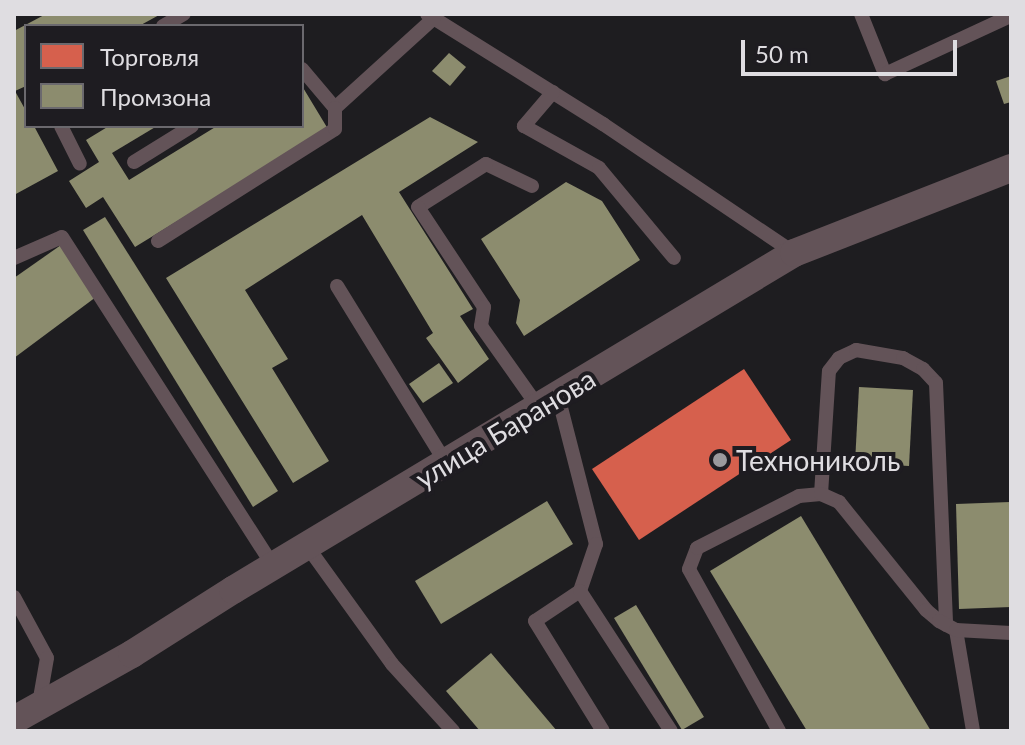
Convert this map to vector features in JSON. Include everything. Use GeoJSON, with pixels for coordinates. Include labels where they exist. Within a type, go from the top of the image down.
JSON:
{"type":"FeatureCollection","features":[{"type":"Feature","properties":{"kind":"street","name":"улица Баранова"},"geometry":{"type":"LineString","coordinates":[[14,720],[132,654],[794,253],[1011,168]]}},
{"type":"Feature","properties":{"kind":"lane"},"geometry":{"type":"LineString","coordinates":[[166,24],[184,14]]}},
{"type":"Feature","properties":{"kind":"lane"},"geometry":{"type":"LineString","coordinates":[[861,14],[885,74],[1007,20]]}},
{"type":"Feature","properties":{"kind":"lane"},"geometry":{"type":"LineString","coordinates":[[335,108],[430,16],[553,92],[794,253]]}},
{"type":"Feature","properties":{"kind":"lane"},"geometry":{"type":"LineString","coordinates":[[158,241],[335,129],[335,108],[304,71]]}},
{"type":"Feature","properties":{"kind":"lane"},"geometry":{"type":"LineString","coordinates":[[553,92],[524,126],[599,168],[674,258]]}},
{"type":"Feature","properties":{"kind":"lane"},"geometry":{"type":"LineString","coordinates":[[62,128],[80,164]]}},
{"type":"Feature","properties":{"kind":"lane"},"geometry":{"type":"LineString","coordinates":[[134,162],[189,128]]}},
{"type":"Feature","properties":{"kind":"lane"},"geometry":{"type":"LineString","coordinates":[[532,186],[486,164],[418,207],[484,307],[481,326],[549,402],[596,544],[580,591],[535,621],[603,731]]}},
{"type":"Feature","properties":{"kind":"lane"},"geometry":{"type":"LineString","coordinates":[[14,258],[62,237],[273,566]]}},
{"type":"Feature","properties":{"kind":"lane"},"geometry":{"type":"LineString","coordinates":[[337,286],[446,463]]}},
{"type":"Feature","properties":{"kind":"lane"},"geometry":{"type":"LineString","coordinates":[[821,494],[829,371],[839,358],[856,350],[903,358],[923,369],[936,383],[951,628],[973,731]]}},
{"type":"Feature","properties":{"kind":"lane"},"geometry":{"type":"LineString","coordinates":[[779,731],[692,579],[690,561],[697,548],[799,496],[821,494],[839,502],[926,610],[951,628],[1011,633]]}},
{"type":"Feature","properties":{"kind":"lane"},"geometry":{"type":"LineString","coordinates":[[307,546],[392,664],[453,731]]}},
{"type":"Feature","properties":{"kind":"lane"},"geometry":{"type":"LineString","coordinates":[[580,591],[671,731]]}},
{"type":"Feature","properties":{"kind":"lane"},"geometry":{"type":"LineString","coordinates":[[14,597],[47,658],[39,707]]}},
{"type":"Feature","properties":{"kind":"building: Торговля"},"geometry":{"type":"Polygon","coordinates":[[[744,369],[791,440],[639,540],[592,469],[744,369]]]}},
{"type":"Feature","properties":{"kind":"building: Промзона"},"geometry":{"type":"Polygon","coordinates":[[[46,14],[161,14],[143,24],[27,24],[46,14]]]}},
{"type":"Feature","properties":{"kind":"building: Промзона"},"geometry":{"type":"Polygon","coordinates":[[[24,26],[24,87],[15,91],[24,107],[24,128],[35,128],[58,171],[14,195],[14,31],[24,26]]]}},
{"type":"Feature","properties":{"kind":"building: Промзона"},"geometry":{"type":"Polygon","coordinates":[[[449,53],[466,67],[450,86],[432,71],[449,53]]]}},
{"type":"Feature","properties":{"kind":"building: Промзона"},"geometry":{"type":"Polygon","coordinates":[[[1011,76],[1011,102],[1004,104],[996,81],[1011,76]]]}},
{"type":"Feature","properties":{"kind":"building: Промзона"},"geometry":{"type":"Polygon","coordinates":[[[304,89],[328,129],[135,247],[103,197],[86,208],[69,181],[99,162],[86,140],[106,128],[154,128],[112,153],[129,180],[214,128],[304,128],[304,89]]]}},
{"type":"Feature","properties":{"kind":"building: Промзона"},"geometry":{"type":"Polygon","coordinates":[[[430,117],[478,142],[399,192],[473,309],[460,316],[489,359],[458,383],[426,338],[433,333],[362,215],[245,290],[288,359],[272,368],[329,461],[293,483],[166,278],[430,117]]]}},
{"type":"Feature","properties":{"kind":"building: Промзона"},"geometry":{"type":"Polygon","coordinates":[[[566,182],[602,201],[640,260],[524,336],[516,323],[520,300],[481,239],[566,182]]]}},
{"type":"Feature","properties":{"kind":"building: Промзона"},"geometry":{"type":"Polygon","coordinates":[[[105,217],[278,491],[253,507],[83,230],[105,217]]]}},
{"type":"Feature","properties":{"kind":"building: Промзона"},"geometry":{"type":"Polygon","coordinates":[[[61,245],[96,297],[14,358],[14,278],[61,245]]]}},
{"type":"Feature","properties":{"kind":"building: Промзона"},"geometry":{"type":"Polygon","coordinates":[[[439,363],[453,383],[423,403],[409,384],[439,363]]]}},
{"type":"Feature","properties":{"kind":"building: Промзона"},"geometry":{"type":"Polygon","coordinates":[[[859,387],[913,390],[909,466],[855,463],[859,387]]]}},
{"type":"Feature","properties":{"kind":"building: Промзона"},"geometry":{"type":"Polygon","coordinates":[[[547,501],[573,544],[441,624],[415,581],[547,501]]]}},
{"type":"Feature","properties":{"kind":"building: Промзона"},"geometry":{"type":"Polygon","coordinates":[[[1010,502],[1011,607],[959,609],[956,504],[1010,502]]]}},
{"type":"Feature","properties":{"kind":"building: Промзона"},"geometry":{"type":"Polygon","coordinates":[[[801,516],[931,731],[807,731],[710,571],[801,516]]]}},
{"type":"Feature","properties":{"kind":"building: Промзона"},"geometry":{"type":"Polygon","coordinates":[[[636,605],[704,717],[682,730],[614,618],[636,605]]]}},
{"type":"Feature","properties":{"kind":"building: Промзона"},"geometry":{"type":"Polygon","coordinates":[[[491,653],[557,731],[480,731],[446,691],[491,653]]]}},
{"type":"Feature","properties":{"kind":"place","name":"Технониколь"},"geometry":{"type":"Point","coordinates":[720,460]}}]}
